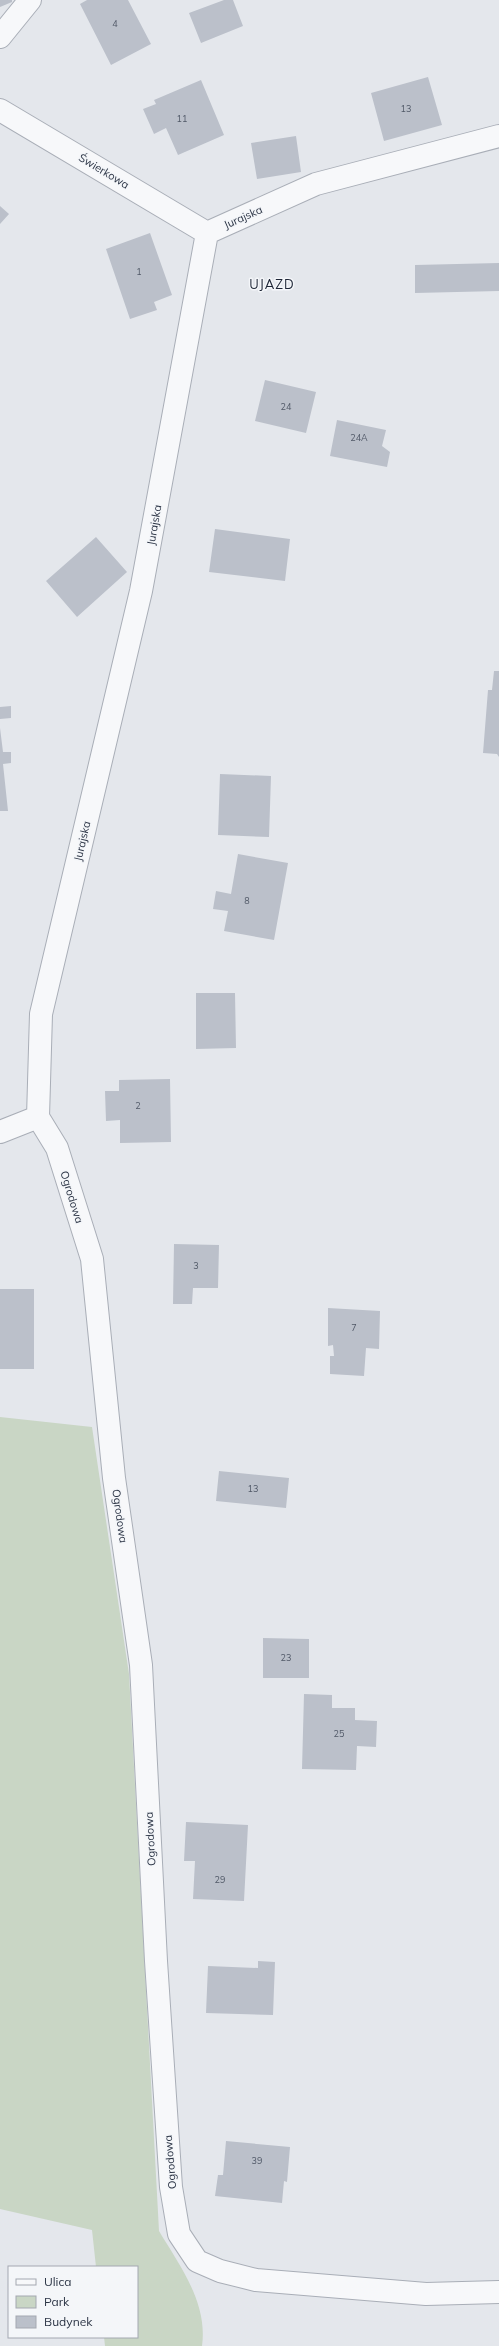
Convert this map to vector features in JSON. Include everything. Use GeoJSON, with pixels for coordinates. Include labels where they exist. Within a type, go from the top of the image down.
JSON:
{"type":"FeatureCollection","features":[{"type":"Feature","properties":{"kind":"street"},"geometry":{"type":"LineString","coordinates":[[0,37],[30,0]]}},
{"type":"Feature","properties":{"kind":"street","name":"Świerkowa"},"geometry":{"type":"LineString","coordinates":[[0,110],[208,232]]}},
{"type":"Feature","properties":{"kind":"street","name":"Jurajska"},"geometry":{"type":"LineString","coordinates":[[38,1117],[40,1014],[141,591],[208,232],[316,184],[499,136]]}},
{"type":"Feature","properties":{"kind":"street"},"geometry":{"type":"LineString","coordinates":[[0,1132],[38,1117]]}},
{"type":"Feature","properties":{"kind":"street","name":"Ogrodowa"},"geometry":{"type":"LineString","coordinates":[[38,1117],[57,1148],[92,1259],[114,1478],[141,1665],[156,1969],[171,2187],[179,2234],[197,2261],[220,2271],[256,2280],[426,2294],[499,2292]]}},
{"type":"Feature","properties":{"kind":"green space"},"geometry":{"type":"Polygon","coordinates":[[[0,1417],[92,1427],[129,1674],[159,2231],[183,2271],[197,2300],[203,2330],[202,2346],[105,2346],[104,2338],[138,2338],[138,2266],[96,2266],[92,2230],[0,2209],[0,1417]]]}},
{"type":"Feature","properties":{"kind":"building"},"geometry":{"type":"Polygon","coordinates":[[[0,0],[12,0],[12,2],[0,7],[0,0]]]}},
{"type":"Feature","properties":{"kind":"building"},"geometry":{"type":"Polygon","coordinates":[[[87,0],[128,0],[151,44],[111,65],[80,4],[87,0]]]}},
{"type":"Feature","properties":{"kind":"building"},"geometry":{"type":"Polygon","coordinates":[[[224,0],[233,0],[243,26],[201,43],[189,13],[224,0]]]}},
{"type":"Feature","properties":{"kind":"building"},"geometry":{"type":"Polygon","coordinates":[[[428,77],[442,125],[384,141],[371,93],[428,77]]]}},
{"type":"Feature","properties":{"kind":"building"},"geometry":{"type":"Polygon","coordinates":[[[201,80],[224,135],[178,155],[166,128],[154,134],[143,109],[156,104],[154,100],[201,80]]]}},
{"type":"Feature","properties":{"kind":"building"},"geometry":{"type":"Polygon","coordinates":[[[296,136],[301,172],[257,179],[251,143],[296,136]]]}},
{"type":"Feature","properties":{"kind":"building"},"geometry":{"type":"Polygon","coordinates":[[[0,206],[9,214],[0,224],[0,206]]]}},
{"type":"Feature","properties":{"kind":"building"},"geometry":{"type":"Polygon","coordinates":[[[150,233],[172,295],[154,302],[157,310],[130,319],[106,249],[150,233]]]}},
{"type":"Feature","properties":{"kind":"building"},"geometry":{"type":"Polygon","coordinates":[[[499,263],[499,291],[415,293],[415,265],[499,263]]]}},
{"type":"Feature","properties":{"kind":"building"},"geometry":{"type":"Polygon","coordinates":[[[265,380],[316,392],[306,433],[255,421],[265,380]]]}},
{"type":"Feature","properties":{"kind":"building"},"geometry":{"type":"Polygon","coordinates":[[[337,420],[386,430],[382,446],[390,452],[387,467],[330,456],[337,420]]]}},
{"type":"Feature","properties":{"kind":"building"},"geometry":{"type":"Polygon","coordinates":[[[215,529],[290,539],[285,581],[209,572],[215,529]]]}},
{"type":"Feature","properties":{"kind":"building"},"geometry":{"type":"Polygon","coordinates":[[[96,537],[127,572],[77,617],[46,581],[96,537]]]}},
{"type":"Feature","properties":{"kind":"building"},"geometry":{"type":"Polygon","coordinates":[[[494,671],[499,671],[499,757],[497,754],[483,753],[488,690],[492,690],[494,671]]]}},
{"type":"Feature","properties":{"kind":"building"},"geometry":{"type":"Polygon","coordinates":[[[11,706],[11,718],[0,719],[0,707],[11,706]]]}},
{"type":"Feature","properties":{"kind":"building"},"geometry":{"type":"Polygon","coordinates":[[[0,728],[3,752],[11,752],[11,763],[3,764],[8,811],[0,811],[0,728]]]}},
{"type":"Feature","properties":{"kind":"building"},"geometry":{"type":"Polygon","coordinates":[[[220,774],[271,776],[269,837],[218,835],[220,774]]]}},
{"type":"Feature","properties":{"kind":"building"},"geometry":{"type":"Polygon","coordinates":[[[238,854],[288,863],[274,940],[224,931],[228,911],[213,909],[216,891],[231,894],[238,854]]]}},
{"type":"Feature","properties":{"kind":"building"},"geometry":{"type":"Polygon","coordinates":[[[196,993],[235,993],[236,1048],[196,1049],[196,993]]]}},
{"type":"Feature","properties":{"kind":"building"},"geometry":{"type":"Polygon","coordinates":[[[170,1079],[171,1142],[120,1143],[120,1120],[106,1121],[105,1091],[119,1091],[119,1080],[170,1079]]]}},
{"type":"Feature","properties":{"kind":"building"},"geometry":{"type":"Polygon","coordinates":[[[174,1244],[219,1245],[218,1288],[193,1288],[192,1304],[173,1304],[174,1244]]]}},
{"type":"Feature","properties":{"kind":"building"},"geometry":{"type":"Polygon","coordinates":[[[0,1289],[34,1289],[34,1369],[0,1369],[0,1289]]]}},
{"type":"Feature","properties":{"kind":"building"},"geometry":{"type":"Polygon","coordinates":[[[328,1308],[380,1311],[379,1349],[366,1348],[364,1376],[330,1374],[330,1356],[334,1356],[333,1345],[328,1346],[328,1308]]]}},
{"type":"Feature","properties":{"kind":"building"},"geometry":{"type":"Polygon","coordinates":[[[219,1471],[289,1478],[286,1508],[216,1501],[219,1471]]]}},
{"type":"Feature","properties":{"kind":"building"},"geometry":{"type":"Polygon","coordinates":[[[263,1638],[309,1639],[309,1678],[263,1678],[263,1638]]]}},
{"type":"Feature","properties":{"kind":"building"},"geometry":{"type":"Polygon","coordinates":[[[304,1694],[332,1695],[332,1708],[355,1708],[355,1720],[377,1721],[376,1747],[357,1746],[356,1770],[302,1769],[304,1694]]]}},
{"type":"Feature","properties":{"kind":"building"},"geometry":{"type":"Polygon","coordinates":[[[186,1822],[248,1825],[244,1901],[193,1899],[195,1861],[184,1861],[186,1822]]]}},
{"type":"Feature","properties":{"kind":"building"},"geometry":{"type":"Polygon","coordinates":[[[258,1961],[275,1962],[273,2015],[206,2013],[208,1966],[258,1968],[258,1961]]]}},
{"type":"Feature","properties":{"kind":"building"},"geometry":{"type":"Polygon","coordinates":[[[226,2141],[290,2147],[287,2182],[284,2181],[282,2203],[215,2196],[218,2175],[223,2175],[226,2141]]]}},
{"type":"Feature","properties":{"kind":"district","name":"UJAZD"},"geometry":{"type":"Point","coordinates":[272,284]}}]}
